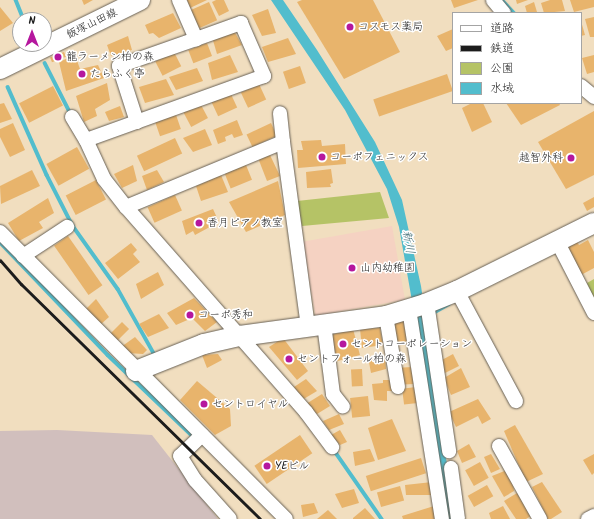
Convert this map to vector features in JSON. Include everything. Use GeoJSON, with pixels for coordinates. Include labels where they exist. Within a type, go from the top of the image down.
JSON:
{"type":"FeatureCollection","features":[{"type":"Feature","properties":{"kind":"street","name":"飯塚山田線"},"geometry":{"type":"LineString","coordinates":[[0,69],[140,0]]}},
{"type":"Feature","properties":{"kind":"street"},"geometry":{"type":"LineString","coordinates":[[179,0],[196,39]]}},
{"type":"Feature","properties":{"kind":"street"},"geometry":{"type":"LineString","coordinates":[[492,0],[503,12]]}},
{"type":"Feature","properties":{"kind":"street"},"geometry":{"type":"LineString","coordinates":[[86,140],[137,122],[264,76],[241,23],[119,66],[137,122]]}},
{"type":"Feature","properties":{"kind":"street"},"geometry":{"type":"LineString","coordinates":[[582,87],[594,97]]}},
{"type":"Feature","properties":{"kind":"street"},"geometry":{"type":"LineString","coordinates":[[280,113],[283,142],[316,325],[333,394],[343,407]]}},
{"type":"Feature","properties":{"kind":"street"},"geometry":{"type":"LineString","coordinates":[[72,117],[86,140],[104,179],[126,207],[306,412],[332,447]]}},
{"type":"Feature","properties":{"kind":"street"},"geometry":{"type":"LineString","coordinates":[[126,207],[283,142]]}},
{"type":"Feature","properties":{"kind":"street"},"geometry":{"type":"LineString","coordinates":[[136,371],[204,344],[240,336],[386,316],[418,306],[458,291],[594,223]]}},
{"type":"Feature","properties":{"kind":"street"},"geometry":{"type":"LineString","coordinates":[[23,256],[67,227]]}},
{"type":"Feature","properties":{"kind":"street"},"geometry":{"type":"LineString","coordinates":[[0,232],[136,371],[199,438],[286,519]]}},
{"type":"Feature","properties":{"kind":"street"},"geometry":{"type":"LineString","coordinates":[[557,241],[594,313]]}},
{"type":"Feature","properties":{"kind":"street"},"geometry":{"type":"LineString","coordinates":[[458,291],[516,401]]}},
{"type":"Feature","properties":{"kind":"street"},"geometry":{"type":"LineString","coordinates":[[418,306],[449,451]]}},
{"type":"Feature","properties":{"kind":"street"},"geometry":{"type":"LineString","coordinates":[[418,306],[442,519]]}},
{"type":"Feature","properties":{"kind":"street"},"geometry":{"type":"LineString","coordinates":[[386,316],[398,387]]}},
{"type":"Feature","properties":{"kind":"street"},"geometry":{"type":"LineString","coordinates":[[199,438],[180,456],[195,480],[230,519]]}},
{"type":"Feature","properties":{"kind":"street"},"geometry":{"type":"LineString","coordinates":[[499,446],[540,519]]}},
{"type":"Feature","properties":{"kind":"street"},"geometry":{"type":"LineString","coordinates":[[451,468],[458,519]]}},
{"type":"Feature","properties":{"kind":"street"},"geometry":{"type":"LineString","coordinates":[[588,519],[594,516]]}},
{"type":"Feature","properties":{"kind":"shaded area","name":"山内幼稚園"},"geometry":{"type":"Polygon","coordinates":[[[392,226],[405,300],[315,316],[302,242],[392,226]]]}},
{"type":"Feature","properties":{"kind":"shaded area"},"geometry":{"type":"Polygon","coordinates":[[[57,430],[152,435],[218,519],[0,519],[0,431],[57,430]]]}},
{"type":"Feature","properties":{"kind":"green space"},"geometry":{"type":"Polygon","coordinates":[[[380,192],[389,218],[302,226],[297,201],[380,192]]]}},
{"type":"Feature","properties":{"kind":"green space"},"geometry":{"type":"Polygon","coordinates":[[[594,279],[594,299],[587,283],[594,279]]]}},
{"type":"Feature","properties":{"kind":"water","name":"新川"},"geometry":{"type":"Polygon","coordinates":[[[271,0],[283,0],[317,50],[375,142],[402,200],[421,286],[455,519],[443,519],[412,301],[399,227],[387,189],[345,110],[271,0]]]}},
{"type":"Feature","properties":{"kind":"building"},"geometry":{"type":"Polygon","coordinates":[[[82,0],[93,0],[84,5],[82,0]]]}},
{"type":"Feature","properties":{"kind":"building"},"geometry":{"type":"Polygon","coordinates":[[[187,0],[207,0],[190,8],[187,0]]]}},
{"type":"Feature","properties":{"kind":"building"},"geometry":{"type":"Polygon","coordinates":[[[216,0],[224,0],[229,11],[219,16],[212,2],[216,0]]]}},
{"type":"Feature","properties":{"kind":"building","name":"コスモス薬局"},"geometry":{"type":"Polygon","coordinates":[[[302,0],[373,0],[400,52],[344,79],[297,2],[302,0]]]}},
{"type":"Feature","properties":{"kind":"building"},"geometry":{"type":"Polygon","coordinates":[[[451,0],[478,0],[454,8],[451,0]]]}},
{"type":"Feature","properties":{"kind":"building"},"geometry":{"type":"Polygon","coordinates":[[[516,0],[528,0],[517,4],[516,0]]]}},
{"type":"Feature","properties":{"kind":"building"},"geometry":{"type":"Polygon","coordinates":[[[550,0],[562,0],[565,11],[544,12],[541,3],[550,0]]]}},
{"type":"Feature","properties":{"kind":"building"},"geometry":{"type":"Polygon","coordinates":[[[570,0],[594,0],[594,7],[574,12],[570,0]]]}},
{"type":"Feature","properties":{"kind":"building"},"geometry":{"type":"Polygon","coordinates":[[[209,2],[217,20],[198,29],[190,11],[209,2]]]}},
{"type":"Feature","properties":{"kind":"building"},"geometry":{"type":"Polygon","coordinates":[[[534,2],[537,12],[527,12],[525,6],[534,2]]]}},
{"type":"Feature","properties":{"kind":"building"},"geometry":{"type":"Polygon","coordinates":[[[0,7],[12,24],[0,31],[0,7]]]}},
{"type":"Feature","properties":{"kind":"building"},"geometry":{"type":"Polygon","coordinates":[[[268,9],[276,33],[262,36],[252,15],[268,9]]]}},
{"type":"Feature","properties":{"kind":"building"},"geometry":{"type":"Polygon","coordinates":[[[173,13],[181,28],[159,38],[153,33],[149,34],[145,25],[173,13]]]}},
{"type":"Feature","properties":{"kind":"building"},"geometry":{"type":"Polygon","coordinates":[[[594,17],[594,37],[590,37],[585,19],[594,17]]]}},
{"type":"Feature","properties":{"kind":"building"},"geometry":{"type":"Polygon","coordinates":[[[582,24],[585,35],[582,36],[582,24]]]}},
{"type":"Feature","properties":{"kind":"building"},"geometry":{"type":"Polygon","coordinates":[[[452,29],[452,48],[446,51],[437,36],[452,29]]]}},
{"type":"Feature","properties":{"kind":"building"},"geometry":{"type":"Polygon","coordinates":[[[234,31],[242,45],[217,54],[212,37],[234,31]]]}},
{"type":"Feature","properties":{"kind":"building"},"geometry":{"type":"Polygon","coordinates":[[[128,36],[132,50],[111,56],[107,45],[128,36]]]}},
{"type":"Feature","properties":{"kind":"building"},"geometry":{"type":"Polygon","coordinates":[[[288,38],[296,54],[268,62],[262,47],[288,38]]]}},
{"type":"Feature","properties":{"kind":"building"},"geometry":{"type":"Polygon","coordinates":[[[207,43],[212,56],[193,63],[188,50],[207,43]]]}},
{"type":"Feature","properties":{"kind":"building","name":"龍ラーメン柏の森"},"geometry":{"type":"Polygon","coordinates":[[[64,52],[66,57],[52,62],[50,58],[64,52]]]}},
{"type":"Feature","properties":{"kind":"building"},"geometry":{"type":"Polygon","coordinates":[[[174,52],[181,66],[163,76],[155,62],[174,52]]]}},
{"type":"Feature","properties":{"kind":"building","name":"たらふく亭"},"geometry":{"type":"Polygon","coordinates":[[[75,55],[80,69],[98,65],[104,78],[66,91],[59,62],[75,55]]]}},
{"type":"Feature","properties":{"kind":"building"},"geometry":{"type":"Polygon","coordinates":[[[230,55],[238,72],[212,80],[208,63],[230,55]]]}},
{"type":"Feature","properties":{"kind":"building"},"geometry":{"type":"Polygon","coordinates":[[[594,55],[594,72],[587,74],[582,58],[594,55]]]}},
{"type":"Feature","properties":{"kind":"building"},"geometry":{"type":"Polygon","coordinates":[[[300,66],[306,83],[289,89],[283,72],[300,66]]]}},
{"type":"Feature","properties":{"kind":"building"},"geometry":{"type":"Polygon","coordinates":[[[197,68],[203,81],[176,90],[169,77],[197,68]]]}},
{"type":"Feature","properties":{"kind":"building"},"geometry":{"type":"Polygon","coordinates":[[[447,74],[452,91],[379,116],[373,99],[447,74]]]}},
{"type":"Feature","properties":{"kind":"building"},"geometry":{"type":"Polygon","coordinates":[[[166,79],[174,95],[145,103],[139,87],[166,79]]]}},
{"type":"Feature","properties":{"kind":"building"},"geometry":{"type":"Polygon","coordinates":[[[107,83],[110,100],[95,109],[97,116],[84,122],[76,96],[107,83]]]}},
{"type":"Feature","properties":{"kind":"building"},"geometry":{"type":"Polygon","coordinates":[[[259,84],[266,99],[248,108],[241,92],[259,84]]]}},
{"type":"Feature","properties":{"kind":"building"},"geometry":{"type":"Polygon","coordinates":[[[53,86],[63,106],[29,123],[19,103],[53,86]]]}},
{"type":"Feature","properties":{"kind":"building"},"geometry":{"type":"Polygon","coordinates":[[[230,92],[237,107],[218,116],[211,101],[230,92]]]}},
{"type":"Feature","properties":{"kind":"building"},"geometry":{"type":"Polygon","coordinates":[[[4,103],[12,119],[0,123],[0,104],[4,103]]]}},
{"type":"Feature","properties":{"kind":"building"},"geometry":{"type":"Polygon","coordinates":[[[200,103],[208,118],[191,127],[183,112],[200,103]]]}},
{"type":"Feature","properties":{"kind":"building"},"geometry":{"type":"Polygon","coordinates":[[[470,104],[483,104],[492,122],[472,132],[462,108],[470,104]]]}},
{"type":"Feature","properties":{"kind":"building"},"geometry":{"type":"Polygon","coordinates":[[[507,104],[560,104],[560,105],[521,125],[507,104]]]}},
{"type":"Feature","properties":{"kind":"building"},"geometry":{"type":"Polygon","coordinates":[[[120,106],[124,117],[109,121],[105,112],[120,106]]]}},
{"type":"Feature","properties":{"kind":"building","name":"越智外科"},"geometry":{"type":"Polygon","coordinates":[[[594,111],[594,175],[566,189],[538,142],[594,111]]]}},
{"type":"Feature","properties":{"kind":"building"},"geometry":{"type":"Polygon","coordinates":[[[175,112],[181,129],[160,136],[154,119],[175,112]]]}},
{"type":"Feature","properties":{"kind":"building"},"geometry":{"type":"Polygon","coordinates":[[[237,120],[243,135],[234,138],[232,134],[225,137],[226,141],[218,144],[213,130],[237,120]]]}},
{"type":"Feature","properties":{"kind":"building"},"geometry":{"type":"Polygon","coordinates":[[[13,123],[25,150],[10,157],[0,137],[0,129],[13,123]]]}},
{"type":"Feature","properties":{"kind":"building"},"geometry":{"type":"Polygon","coordinates":[[[271,123],[277,136],[252,147],[247,134],[271,123]]]}},
{"type":"Feature","properties":{"kind":"building"},"geometry":{"type":"Polygon","coordinates":[[[205,129],[212,145],[193,152],[183,138],[205,129]]]}},
{"type":"Feature","properties":{"kind":"building"},"geometry":{"type":"Polygon","coordinates":[[[175,138],[182,153],[144,171],[137,156],[175,138]]]}},
{"type":"Feature","properties":{"kind":"building","name":"コーポフェニックス"},"geometry":{"type":"Polygon","coordinates":[[[321,140],[322,146],[345,144],[346,164],[298,168],[297,150],[303,150],[301,141],[321,140]]]}},
{"type":"Feature","properties":{"kind":"building"},"geometry":{"type":"Polygon","coordinates":[[[77,147],[89,169],[59,186],[46,164],[77,147]]]}},
{"type":"Feature","properties":{"kind":"building"},"geometry":{"type":"Polygon","coordinates":[[[269,153],[280,176],[267,181],[258,158],[269,153]]]}},
{"type":"Feature","properties":{"kind":"building"},"geometry":{"type":"Polygon","coordinates":[[[133,165],[137,181],[122,188],[114,174],[133,165]]]}},
{"type":"Feature","properties":{"kind":"building"},"geometry":{"type":"Polygon","coordinates":[[[246,165],[252,180],[231,188],[225,174],[246,165]]]}},
{"type":"Feature","properties":{"kind":"building"},"geometry":{"type":"Polygon","coordinates":[[[331,169],[333,183],[330,184],[331,187],[307,188],[306,172],[331,169]]]}},
{"type":"Feature","properties":{"kind":"building"},"geometry":{"type":"Polygon","coordinates":[[[32,170],[40,186],[1,204],[0,186],[32,170]]]}},
{"type":"Feature","properties":{"kind":"building"},"geometry":{"type":"Polygon","coordinates":[[[157,170],[164,182],[147,190],[142,176],[157,170]]]}},
{"type":"Feature","properties":{"kind":"building"},"geometry":{"type":"Polygon","coordinates":[[[221,175],[228,192],[201,201],[196,186],[221,175]]]}},
{"type":"Feature","properties":{"kind":"building"},"geometry":{"type":"Polygon","coordinates":[[[96,180],[106,200],[76,215],[66,195],[96,180]]]}},
{"type":"Feature","properties":{"kind":"building"},"geometry":{"type":"Polygon","coordinates":[[[278,181],[285,215],[246,232],[229,202],[278,181]]]}},
{"type":"Feature","properties":{"kind":"building"},"geometry":{"type":"Polygon","coordinates":[[[175,195],[182,211],[155,223],[148,207],[175,195]]]}},
{"type":"Feature","properties":{"kind":"building"},"geometry":{"type":"Polygon","coordinates":[[[594,197],[594,207],[587,211],[583,203],[594,197]]]}},
{"type":"Feature","properties":{"kind":"building"},"geometry":{"type":"Polygon","coordinates":[[[48,198],[54,213],[39,222],[43,228],[19,241],[8,223],[48,198]]]}},
{"type":"Feature","properties":{"kind":"building","name":"香月ピアノ教室"},"geometry":{"type":"Polygon","coordinates":[[[213,209],[219,222],[195,235],[193,231],[186,235],[182,221],[213,209]]]}},
{"type":"Feature","properties":{"kind":"building"},"geometry":{"type":"Polygon","coordinates":[[[68,236],[102,285],[88,295],[54,246],[68,236]]]}},
{"type":"Feature","properties":{"kind":"building"},"geometry":{"type":"Polygon","coordinates":[[[576,240],[579,245],[588,240],[594,252],[594,268],[581,275],[566,245],[576,240]]]}},
{"type":"Feature","properties":{"kind":"building"},"geometry":{"type":"Polygon","coordinates":[[[131,243],[137,250],[133,254],[140,262],[118,279],[105,263],[131,243]]]}},
{"type":"Feature","properties":{"kind":"building"},"geometry":{"type":"Polygon","coordinates":[[[158,272],[164,285],[141,299],[136,284],[158,272]]]}},
{"type":"Feature","properties":{"kind":"building","name":"コーポ秀和"},"geometry":{"type":"Polygon","coordinates":[[[194,298],[217,322],[205,331],[192,318],[176,325],[167,313],[194,298]]]}},
{"type":"Feature","properties":{"kind":"building"},"geometry":{"type":"Polygon","coordinates":[[[96,299],[109,317],[100,325],[85,310],[96,299]]]}},
{"type":"Feature","properties":{"kind":"building"},"geometry":{"type":"Polygon","coordinates":[[[159,314],[169,328],[148,337],[139,324],[159,314]]]}},
{"type":"Feature","properties":{"kind":"building"},"geometry":{"type":"Polygon","coordinates":[[[403,319],[407,341],[395,346],[392,323],[403,319]]]}},
{"type":"Feature","properties":{"kind":"building"},"geometry":{"type":"Polygon","coordinates":[[[122,322],[129,329],[116,342],[109,335],[122,322]]]}},
{"type":"Feature","properties":{"kind":"building"},"geometry":{"type":"Polygon","coordinates":[[[380,328],[383,345],[362,348],[360,329],[380,328]]]}},
{"type":"Feature","properties":{"kind":"building","name":"セントコーポレーション"},"geometry":{"type":"Polygon","coordinates":[[[353,329],[360,355],[336,362],[329,335],[353,329]]]}},
{"type":"Feature","properties":{"kind":"building"},"geometry":{"type":"Polygon","coordinates":[[[135,337],[147,350],[143,354],[127,353],[121,347],[135,337]]]}},
{"type":"Feature","properties":{"kind":"building","name":"セントフォール柏の森"},"geometry":{"type":"Polygon","coordinates":[[[283,338],[308,371],[297,380],[269,347],[283,338]]]}},
{"type":"Feature","properties":{"kind":"building"},"geometry":{"type":"Polygon","coordinates":[[[218,354],[222,360],[207,368],[202,355],[218,354]]]}},
{"type":"Feature","properties":{"kind":"building"},"geometry":{"type":"Polygon","coordinates":[[[453,354],[459,366],[443,374],[440,361],[453,354]]]}},
{"type":"Feature","properties":{"kind":"building"},"geometry":{"type":"Polygon","coordinates":[[[368,357],[385,357],[386,369],[371,373],[368,357]]]}},
{"type":"Feature","properties":{"kind":"building"},"geometry":{"type":"Polygon","coordinates":[[[413,367],[414,384],[399,385],[398,368],[413,367]]]}},
{"type":"Feature","properties":{"kind":"building"},"geometry":{"type":"Polygon","coordinates":[[[461,368],[470,387],[451,395],[444,378],[461,368]]]}},
{"type":"Feature","properties":{"kind":"building"},"geometry":{"type":"Polygon","coordinates":[[[362,369],[363,386],[352,387],[351,370],[362,369]]]}},
{"type":"Feature","properties":{"kind":"building"},"geometry":{"type":"Polygon","coordinates":[[[306,379],[317,391],[302,400],[294,387],[306,379]]]}},
{"type":"Feature","properties":{"kind":"building"},"geometry":{"type":"Polygon","coordinates":[[[383,380],[391,380],[393,391],[387,391],[387,401],[374,400],[372,384],[383,383],[383,380]]]}},
{"type":"Feature","properties":{"kind":"building","name":"セントロイヤル"},"geometry":{"type":"Polygon","coordinates":[[[197,381],[230,409],[231,426],[215,435],[180,400],[197,381]]]}},
{"type":"Feature","properties":{"kind":"building"},"geometry":{"type":"Polygon","coordinates":[[[416,387],[418,403],[404,405],[402,389],[416,387]]]}},
{"type":"Feature","properties":{"kind":"building"},"geometry":{"type":"Polygon","coordinates":[[[322,394],[330,406],[317,414],[306,404],[322,394]]]}},
{"type":"Feature","properties":{"kind":"building"},"geometry":{"type":"Polygon","coordinates":[[[368,396],[370,416],[352,418],[350,398],[368,396]]]}},
{"type":"Feature","properties":{"kind":"building"},"geometry":{"type":"Polygon","coordinates":[[[478,399],[491,419],[482,424],[478,416],[456,427],[449,412],[478,399]]]}},
{"type":"Feature","properties":{"kind":"building"},"geometry":{"type":"Polygon","coordinates":[[[339,414],[344,424],[329,430],[323,421],[339,414]]]}},
{"type":"Feature","properties":{"kind":"building"},"geometry":{"type":"Polygon","coordinates":[[[392,419],[406,451],[378,460],[368,428],[392,419]]]}},
{"type":"Feature","properties":{"kind":"building"},"geometry":{"type":"Polygon","coordinates":[[[515,425],[543,474],[526,482],[504,431],[515,425]]]}},
{"type":"Feature","properties":{"kind":"building"},"geometry":{"type":"Polygon","coordinates":[[[340,430],[347,442],[340,445],[331,435],[340,430]]]}},
{"type":"Feature","properties":{"kind":"building","name":"YEビル"},"geometry":{"type":"Polygon","coordinates":[[[300,435],[312,453],[267,484],[254,466],[300,435]]]}},
{"type":"Feature","properties":{"kind":"building"},"geometry":{"type":"Polygon","coordinates":[[[469,444],[476,457],[462,463],[457,451],[469,444]]]}},
{"type":"Feature","properties":{"kind":"building"},"geometry":{"type":"Polygon","coordinates":[[[370,449],[375,461],[355,466],[353,452],[370,449]]]}},
{"type":"Feature","properties":{"kind":"building"},"geometry":{"type":"Polygon","coordinates":[[[491,454],[500,469],[491,473],[484,457],[491,454]]]}},
{"type":"Feature","properties":{"kind":"building"},"geometry":{"type":"Polygon","coordinates":[[[594,454],[594,473],[592,475],[583,460],[594,454]]]}},
{"type":"Feature","properties":{"kind":"building"},"geometry":{"type":"Polygon","coordinates":[[[421,458],[426,473],[371,491],[366,476],[421,458]]]}},
{"type":"Feature","properties":{"kind":"building"},"geometry":{"type":"Polygon","coordinates":[[[480,462],[489,478],[474,486],[465,470],[480,462]]]}},
{"type":"Feature","properties":{"kind":"building"},"geometry":{"type":"Polygon","coordinates":[[[507,470],[512,474],[514,491],[504,497],[492,476],[507,470]]]}},
{"type":"Feature","properties":{"kind":"building"},"geometry":{"type":"Polygon","coordinates":[[[432,482],[431,495],[406,495],[405,485],[432,482]]]}},
{"type":"Feature","properties":{"kind":"building"},"geometry":{"type":"Polygon","coordinates":[[[542,482],[562,512],[551,519],[548,519],[532,487],[542,482]]]}},
{"type":"Feature","properties":{"kind":"building"},"geometry":{"type":"Polygon","coordinates":[[[487,485],[493,496],[474,507],[468,496],[487,485]]]}},
{"type":"Feature","properties":{"kind":"building"},"geometry":{"type":"Polygon","coordinates":[[[400,486],[404,500],[381,507],[377,493],[400,486]]]}},
{"type":"Feature","properties":{"kind":"building"},"geometry":{"type":"Polygon","coordinates":[[[354,489],[359,503],[342,508],[335,494],[354,489]]]}},
{"type":"Feature","properties":{"kind":"building"},"geometry":{"type":"Polygon","coordinates":[[[517,493],[531,516],[526,519],[516,519],[504,501],[517,493]]]}},
{"type":"Feature","properties":{"kind":"building"},"geometry":{"type":"Polygon","coordinates":[[[314,503],[318,513],[303,517],[301,505],[314,503]]]}},
{"type":"Feature","properties":{"kind":"building"},"geometry":{"type":"Polygon","coordinates":[[[434,506],[437,519],[403,519],[402,516],[434,506]]]}},
{"type":"Feature","properties":{"kind":"building"},"geometry":{"type":"Polygon","coordinates":[[[503,506],[510,519],[491,519],[489,513],[503,506]]]}},
{"type":"Feature","properties":{"kind":"building"},"geometry":{"type":"Polygon","coordinates":[[[365,508],[375,519],[353,519],[353,518],[365,508]]]}},
{"type":"Feature","properties":{"kind":"building"},"geometry":{"type":"Polygon","coordinates":[[[328,510],[337,519],[317,519],[328,510]]]}},
{"type":"Feature","properties":{"kind":"waterway"},"geometry":{"type":"LineString","coordinates":[[16,0],[21,12]]}},
{"type":"Feature","properties":{"kind":"waterway"},"geometry":{"type":"LineString","coordinates":[[502,0],[513,12]]}},
{"type":"Feature","properties":{"kind":"waterway"},"geometry":{"type":"LineString","coordinates":[[45,63],[71,114]]}},
{"type":"Feature","properties":{"kind":"waterway"},"geometry":{"type":"LineString","coordinates":[[8,87],[47,175],[73,226],[118,289],[156,357]]}},
{"type":"Feature","properties":{"kind":"waterway"},"geometry":{"type":"LineString","coordinates":[[0,242],[108,355],[195,438]]}},
{"type":"Feature","properties":{"kind":"waterway"},"geometry":{"type":"LineString","coordinates":[[435,312],[449,304]]}},
{"type":"Feature","properties":{"kind":"waterway"},"geometry":{"type":"LineString","coordinates":[[334,450],[382,519]]}},
{"type":"Feature","properties":{"kind":"railway"},"geometry":{"type":"LineString","coordinates":[[0,260],[21,284],[260,519]]}},
{"type":"Feature","properties":{"kind":"place","name":"コスモス薬局"},"geometry":{"type":"Point","coordinates":[350,27]}},
{"type":"Feature","properties":{"kind":"place","name":"龍ラーメン柏の森"},"geometry":{"type":"Point","coordinates":[58,57]}},
{"type":"Feature","properties":{"kind":"place","name":"たらふく亭"},"geometry":{"type":"Point","coordinates":[82,74]}},
{"type":"Feature","properties":{"kind":"place","name":"コーポフェニックス"},"geometry":{"type":"Point","coordinates":[322,157]}},
{"type":"Feature","properties":{"kind":"place","name":"越智外科"},"geometry":{"type":"Point","coordinates":[571,158]}},
{"type":"Feature","properties":{"kind":"place","name":"香月ピアノ教室"},"geometry":{"type":"Point","coordinates":[199,223]}},
{"type":"Feature","properties":{"kind":"place","name":"山内幼稚園"},"geometry":{"type":"Point","coordinates":[352,268]}},
{"type":"Feature","properties":{"kind":"place","name":"コーポ秀和"},"geometry":{"type":"Point","coordinates":[190,315]}},
{"type":"Feature","properties":{"kind":"place","name":"セントコーポレーション"},"geometry":{"type":"Point","coordinates":[343,344]}},
{"type":"Feature","properties":{"kind":"place","name":"セントフォール柏の森"},"geometry":{"type":"Point","coordinates":[289,359]}},
{"type":"Feature","properties":{"kind":"place","name":"セントロイヤル"},"geometry":{"type":"Point","coordinates":[204,404]}},
{"type":"Feature","properties":{"kind":"place","name":"YEビル"},"geometry":{"type":"Point","coordinates":[267,466]}}]}
